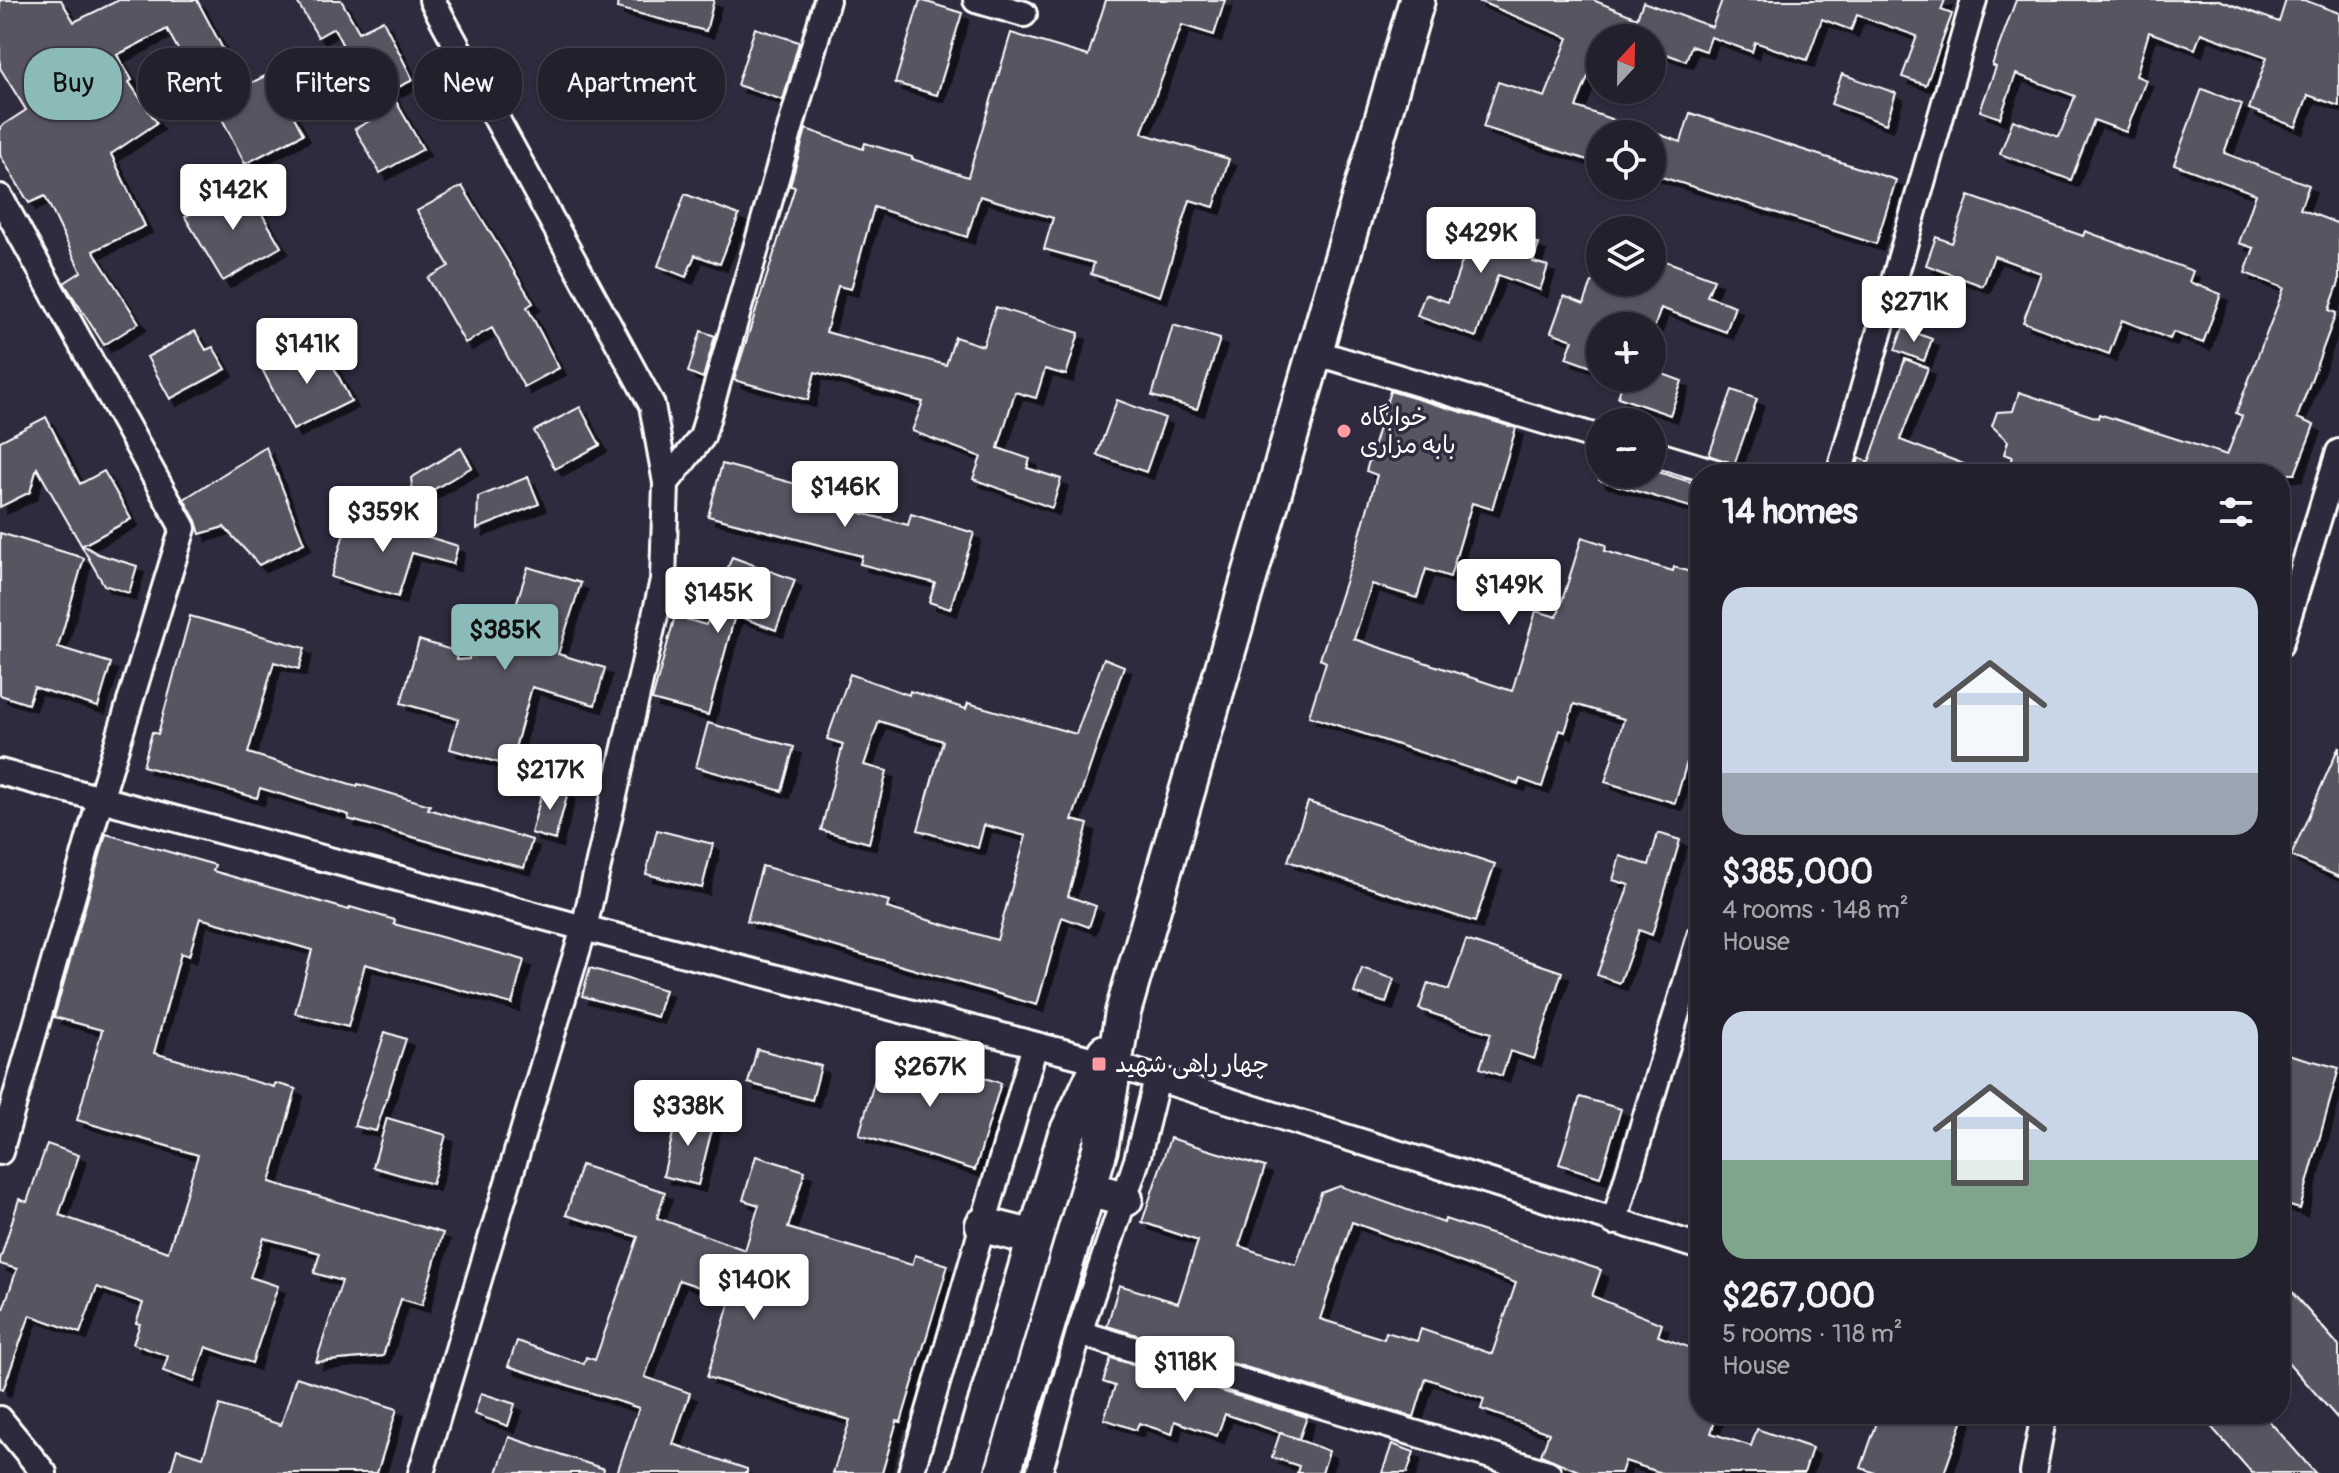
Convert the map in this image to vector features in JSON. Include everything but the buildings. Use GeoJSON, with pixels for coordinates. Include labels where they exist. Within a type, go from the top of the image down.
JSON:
{"type":"FeatureCollection","features":[{"type":"Feature","properties":{"kind":"main road"},"geometry":{"type":"LineString","coordinates":[[965,1473],[1065,1137],[1107,1063],[1123,1012],[1417,0]]}},
{"type":"Feature","properties":{"kind":"main road"},"geometry":{"type":"LineString","coordinates":[[1003,1473],[1100,1149],[1107,1063]]}},
{"type":"Feature","properties":{"kind":"main road"},"geometry":{"type":"LineString","coordinates":[[1088,1189],[1125,1199]]}},
{"type":"Feature","properties":{"kind":"main road"},"geometry":{"type":"LineString","coordinates":[[983,1225],[1035,1238]]}},
{"type":"Feature","properties":{"kind":"street"},"geometry":{"type":"LineString","coordinates":[[421,1473],[584,928],[663,580],[666,483],[652,405],[432,0]]}},
{"type":"Feature","properties":{"kind":"street"},"geometry":{"type":"LineString","coordinates":[[666,483],[702,437],[827,0]]}},
{"type":"Feature","properties":{"kind":"street"},"geometry":{"type":"LineString","coordinates":[[976,0],[1024,14]]}},
{"type":"Feature","properties":{"kind":"street"},"geometry":{"type":"LineString","coordinates":[[1842,464],[1974,0]]}},
{"type":"Feature","properties":{"kind":"street"},"geometry":{"type":"LineString","coordinates":[[0,197],[183,528],[100,800],[0,1152]]}},
{"type":"Feature","properties":{"kind":"street"},"geometry":{"type":"LineString","coordinates":[[1314,352],[1586,434]]}},
{"type":"Feature","properties":{"kind":"street"},"geometry":{"type":"LineString","coordinates":[[2290,611],[2339,452]]}},
{"type":"Feature","properties":{"kind":"street"},"geometry":{"type":"LineString","coordinates":[[1666,457],[1690,464]]}},
{"type":"Feature","properties":{"kind":"street"},"geometry":{"type":"LineString","coordinates":[[0,772],[584,928],[1107,1063],[1690,1244]]}},
{"type":"Feature","properties":{"kind":"street"},"geometry":{"type":"LineString","coordinates":[[1614,1222],[1690,969]]}},
{"type":"Feature","properties":{"kind":"street"},"geometry":{"type":"LineString","coordinates":[[911,1473],[1035,1045]]}},
{"type":"Feature","properties":{"kind":"street"},"geometry":{"type":"LineString","coordinates":[[1039,1473],[1079,1333],[1125,1199],[1157,1079]]}},
{"type":"Feature","properties":{"kind":"street"},"geometry":{"type":"LineString","coordinates":[[1079,1333],[1548,1473]]}},
{"type":"Feature","properties":{"kind":"street"},"geometry":{"type":"LineString","coordinates":[[0,1419],[44,1473]]}},
{"type":"Feature","properties":{"kind":"street"},"geometry":{"type":"LineString","coordinates":[[2033,1473],[2042,1424]]}},
{"type":"Feature","properties":{"kind":"place","name":"خوابگاه بابه مزاری"},"geometry":{"type":"Point","coordinates":[1344,431]}},
{"type":"Feature","properties":{"kind":"place","name":"چهار راهی شهید"},"geometry":{"type":"Point","coordinates":[1099,1064]}}]}
